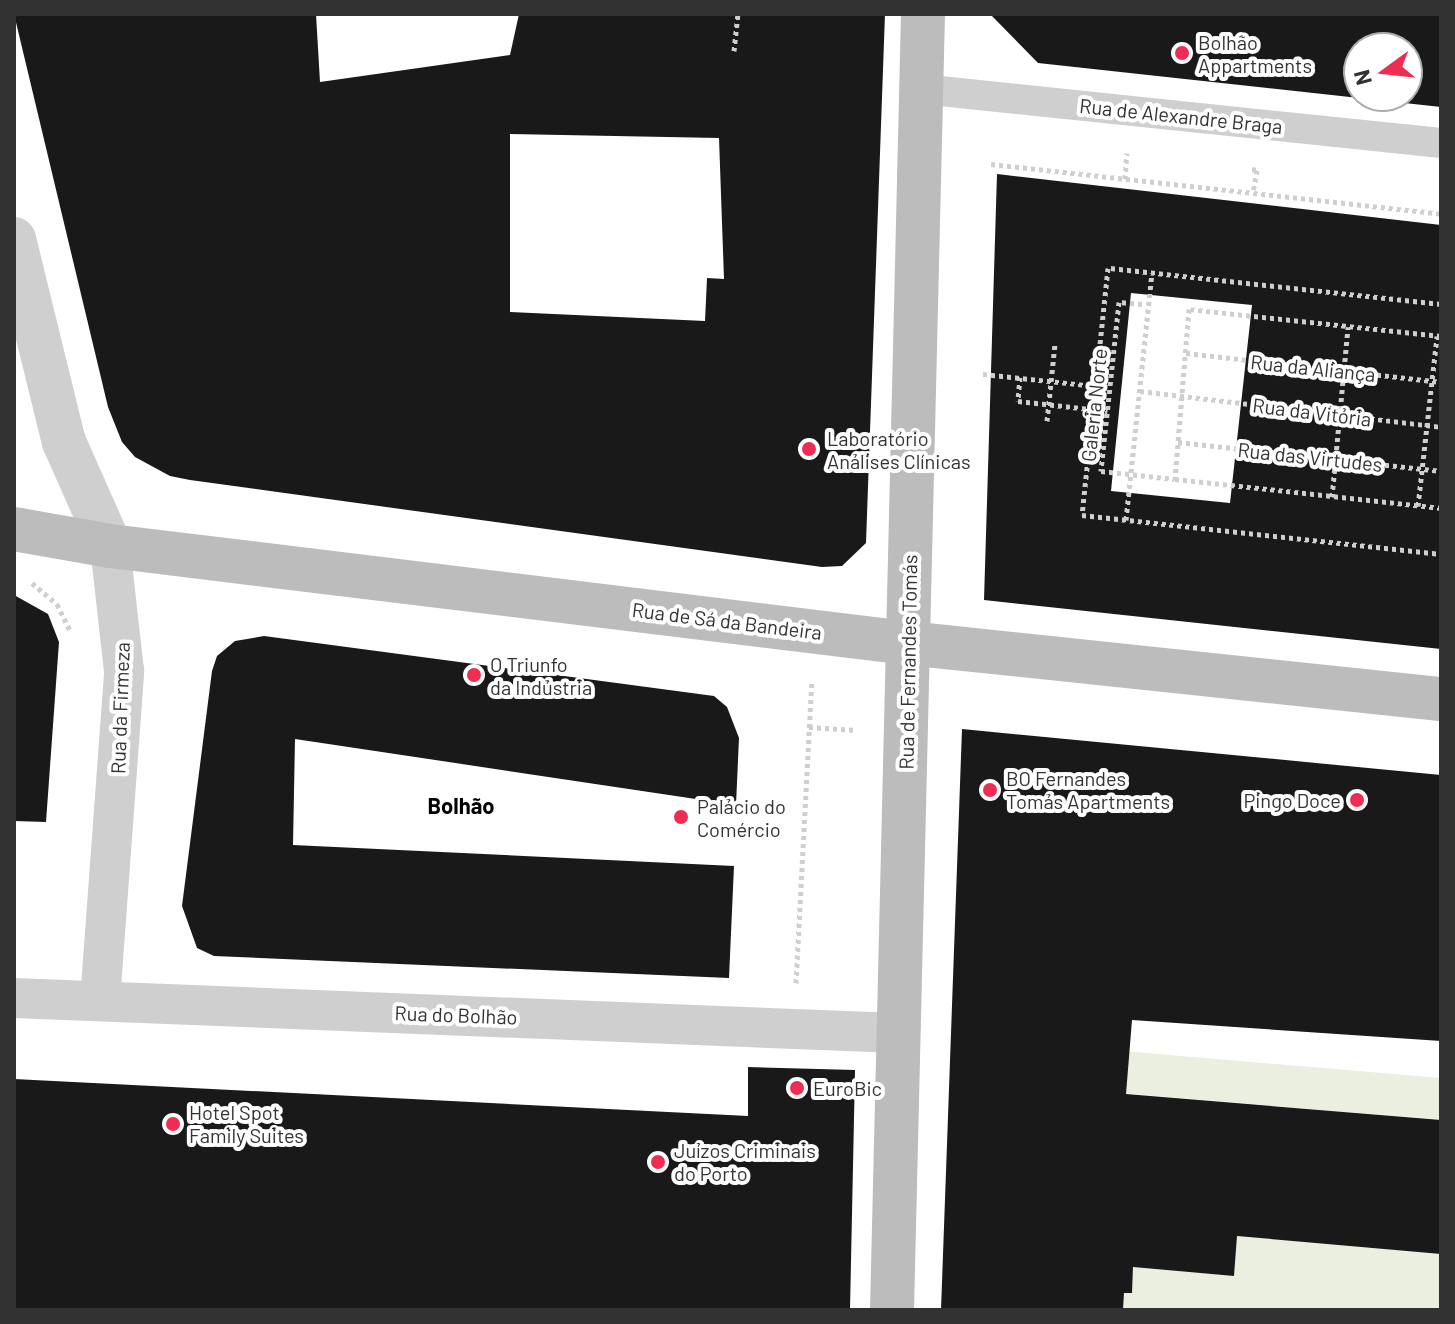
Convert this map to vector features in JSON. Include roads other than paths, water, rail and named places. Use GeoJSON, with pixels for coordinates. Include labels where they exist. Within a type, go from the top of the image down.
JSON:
{"type":"FeatureCollection","features":[{"type":"Feature","properties":{"kind":"main road","name":"Rua de Fernandes Tomás"},"geometry":{"type":"LineString","coordinates":[[892,1310],[923,14]]}},
{"type":"Feature","properties":{"kind":"main road","name":"Rua de Sá da Bandeira"},"geometry":{"type":"LineString","coordinates":[[14,529],[110,546],[907,643],[1441,699]]}},
{"type":"Feature","properties":{"kind":"street","name":"Rua de Alexandre Braga"},"geometry":{"type":"LineString","coordinates":[[921,89],[1441,143]]}},
{"type":"Feature","properties":{"kind":"street","name":"Rua da Firmeza"},"geometry":{"type":"LineString","coordinates":[[14,239],[64,442],[110,546],[124,671],[100,1001]]}},
{"type":"Feature","properties":{"kind":"street","name":"Rua do Bolhão"},"geometry":{"type":"LineString","coordinates":[[14,998],[898,1033]]}},
{"type":"Feature","properties":{"kind":"place","name":"Bolhão Appartments"},"geometry":{"type":"Point","coordinates":[1182,53]}},
{"type":"Feature","properties":{"kind":"place","name":"Laboratório Análises Clínicas"},"geometry":{"type":"Point","coordinates":[809,449]}},
{"type":"Feature","properties":{"kind":"place","name":"O Triunfo da Indústria"},"geometry":{"type":"Point","coordinates":[474,675]}},
{"type":"Feature","properties":{"kind":"place","name":"BO Fernandes Tomás Apartments"},"geometry":{"type":"Point","coordinates":[990,790]}},
{"type":"Feature","properties":{"kind":"place","name":"Pingo Doce"},"geometry":{"type":"Point","coordinates":[1357,800]}},
{"type":"Feature","properties":{"kind":"place","name":"Palácio do Comércio"},"geometry":{"type":"Point","coordinates":[681,817]}},
{"type":"Feature","properties":{"kind":"place","name":"EuroBic"},"geometry":{"type":"Point","coordinates":[797,1088]}},
{"type":"Feature","properties":{"kind":"place","name":"Hotel Spot Family Suites"},"geometry":{"type":"Point","coordinates":[173,1124]}},
{"type":"Feature","properties":{"kind":"place","name":"Juízos Criminais do Porto"},"geometry":{"type":"Point","coordinates":[658,1162]}},
{"type":"Feature","properties":{"kind":"district","name":"Bolhão"},"geometry":{"type":"Point","coordinates":[461,806]}}]}
